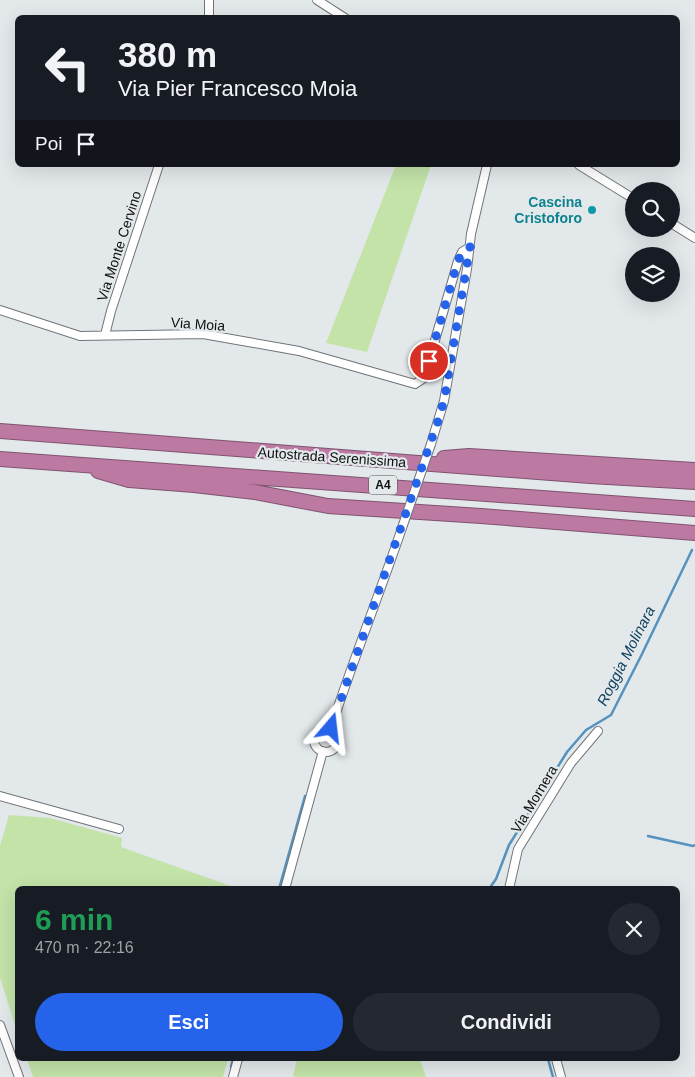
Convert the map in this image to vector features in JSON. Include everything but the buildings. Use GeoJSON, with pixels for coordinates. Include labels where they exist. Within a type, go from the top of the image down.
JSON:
{"type":"FeatureCollection","features":[{"type":"Feature","properties":{"kind":"highway","name":"Autostrada Serenissima"},"geometry":{"type":"LineString","coordinates":[[0,432],[695,482]]}},
{"type":"Feature","properties":{"kind":"highway"},"geometry":{"type":"LineString","coordinates":[[393,461],[469,456],[695,470]]}},
{"type":"Feature","properties":{"kind":"highway","name":"Autostrada Serenissima"},"geometry":{"type":"LineString","coordinates":[[0,458],[695,509]]}},
{"type":"Feature","properties":{"kind":"highway"},"geometry":{"type":"LineString","coordinates":[[71,463],[129,480],[255,492],[328,506],[695,533]]}},
{"type":"Feature","properties":{"kind":"street"},"geometry":{"type":"LineString","coordinates":[[209,0],[209,15]]}},
{"type":"Feature","properties":{"kind":"street"},"geometry":{"type":"LineString","coordinates":[[317,0],[340,15]]}},
{"type":"Feature","properties":{"kind":"street","name":"Via Monte Cervino"},"geometry":{"type":"LineString","coordinates":[[105,335],[111,311],[158,167]]}},
{"type":"Feature","properties":{"kind":"street"},"geometry":{"type":"LineString","coordinates":[[331,728],[348,676],[372,615],[444,401],[471,234],[487,167]]}},
{"type":"Feature","properties":{"kind":"street"},"geometry":{"type":"LineString","coordinates":[[582,167],[625,193]]}},
{"type":"Feature","properties":{"kind":"street"},"geometry":{"type":"LineString","coordinates":[[680,229],[695,238]]}},
{"type":"Feature","properties":{"kind":"street","name":"Via Moia"},"geometry":{"type":"LineString","coordinates":[[0,310],[80,336],[203,334],[299,351],[415,384],[424,378],[458,261],[462,252],[470,247]]}},
{"type":"Feature","properties":{"kind":"street"},"geometry":{"type":"LineString","coordinates":[[322,728],[331,728],[335,730],[338,737],[337,745],[331,751],[323,751],[317,747],[315,736],[322,728]]}},
{"type":"Feature","properties":{"kind":"street","name":"Via Mornera"},"geometry":{"type":"LineString","coordinates":[[510,886],[518,849],[571,763],[598,731]]}},
{"type":"Feature","properties":{"kind":"street"},"geometry":{"type":"LineString","coordinates":[[286,886],[323,751]]}},
{"type":"Feature","properties":{"kind":"street"},"geometry":{"type":"LineString","coordinates":[[0,796],[119,829]]}},
{"type":"Feature","properties":{"kind":"street"},"geometry":{"type":"LineString","coordinates":[[0,1025],[19,1077]]}},
{"type":"Feature","properties":{"kind":"street"},"geometry":{"type":"LineString","coordinates":[[232,1077],[237,1061]]}},
{"type":"Feature","properties":{"kind":"street"},"geometry":{"type":"LineString","coordinates":[[557,1061],[561,1077]]}},
{"type":"Feature","properties":{"kind":"green space"},"geometry":{"type":"Polygon","coordinates":[[[395,167],[430,167],[367,352],[326,343],[395,167]]]}},
{"type":"Feature","properties":{"kind":"green space"},"geometry":{"type":"Polygon","coordinates":[[[9,815],[50,818],[122,838],[121,847],[231,886],[15,886],[15,1025],[0,978],[0,846],[9,815]]]}},
{"type":"Feature","properties":{"kind":"green space"},"geometry":{"type":"Polygon","coordinates":[[[28,1061],[227,1061],[223,1077],[33,1077],[28,1061]]]}},
{"type":"Feature","properties":{"kind":"green space"},"geometry":{"type":"Polygon","coordinates":[[[297,1061],[421,1061],[426,1077],[295,1077],[293,1076],[297,1061]]]}},
{"type":"Feature","properties":{"kind":"waterway","name":"Roggia Molinara"},"geometry":{"type":"LineString","coordinates":[[491,886],[496,879],[509,845],[567,752],[586,730],[611,715],[692,550]]}},
{"type":"Feature","properties":{"kind":"waterway"},"geometry":{"type":"LineString","coordinates":[[280,886],[305,796]]}},
{"type":"Feature","properties":{"kind":"waterway"},"geometry":{"type":"LineString","coordinates":[[648,836],[695,845]]}},
{"type":"Feature","properties":{"kind":"waterway"},"geometry":{"type":"LineString","coordinates":[[231,1067],[232,1061]]}},
{"type":"Feature","properties":{"kind":"waterway","name":"Roggia Molinara"},"geometry":{"type":"LineString","coordinates":[[549,1061],[553,1077]]}},
{"type":"Feature","properties":{"kind":"place","name":"Cascina Cristoforo"},"geometry":{"type":"Point","coordinates":[592,210]}},
{"type":"Feature","properties":{"kind":"route"},"geometry":{"type":"LineString","coordinates":[[331,728],[348,676],[372,615],[444,401],[470,247],[462,252],[458,261],[429,361]]}}]}
